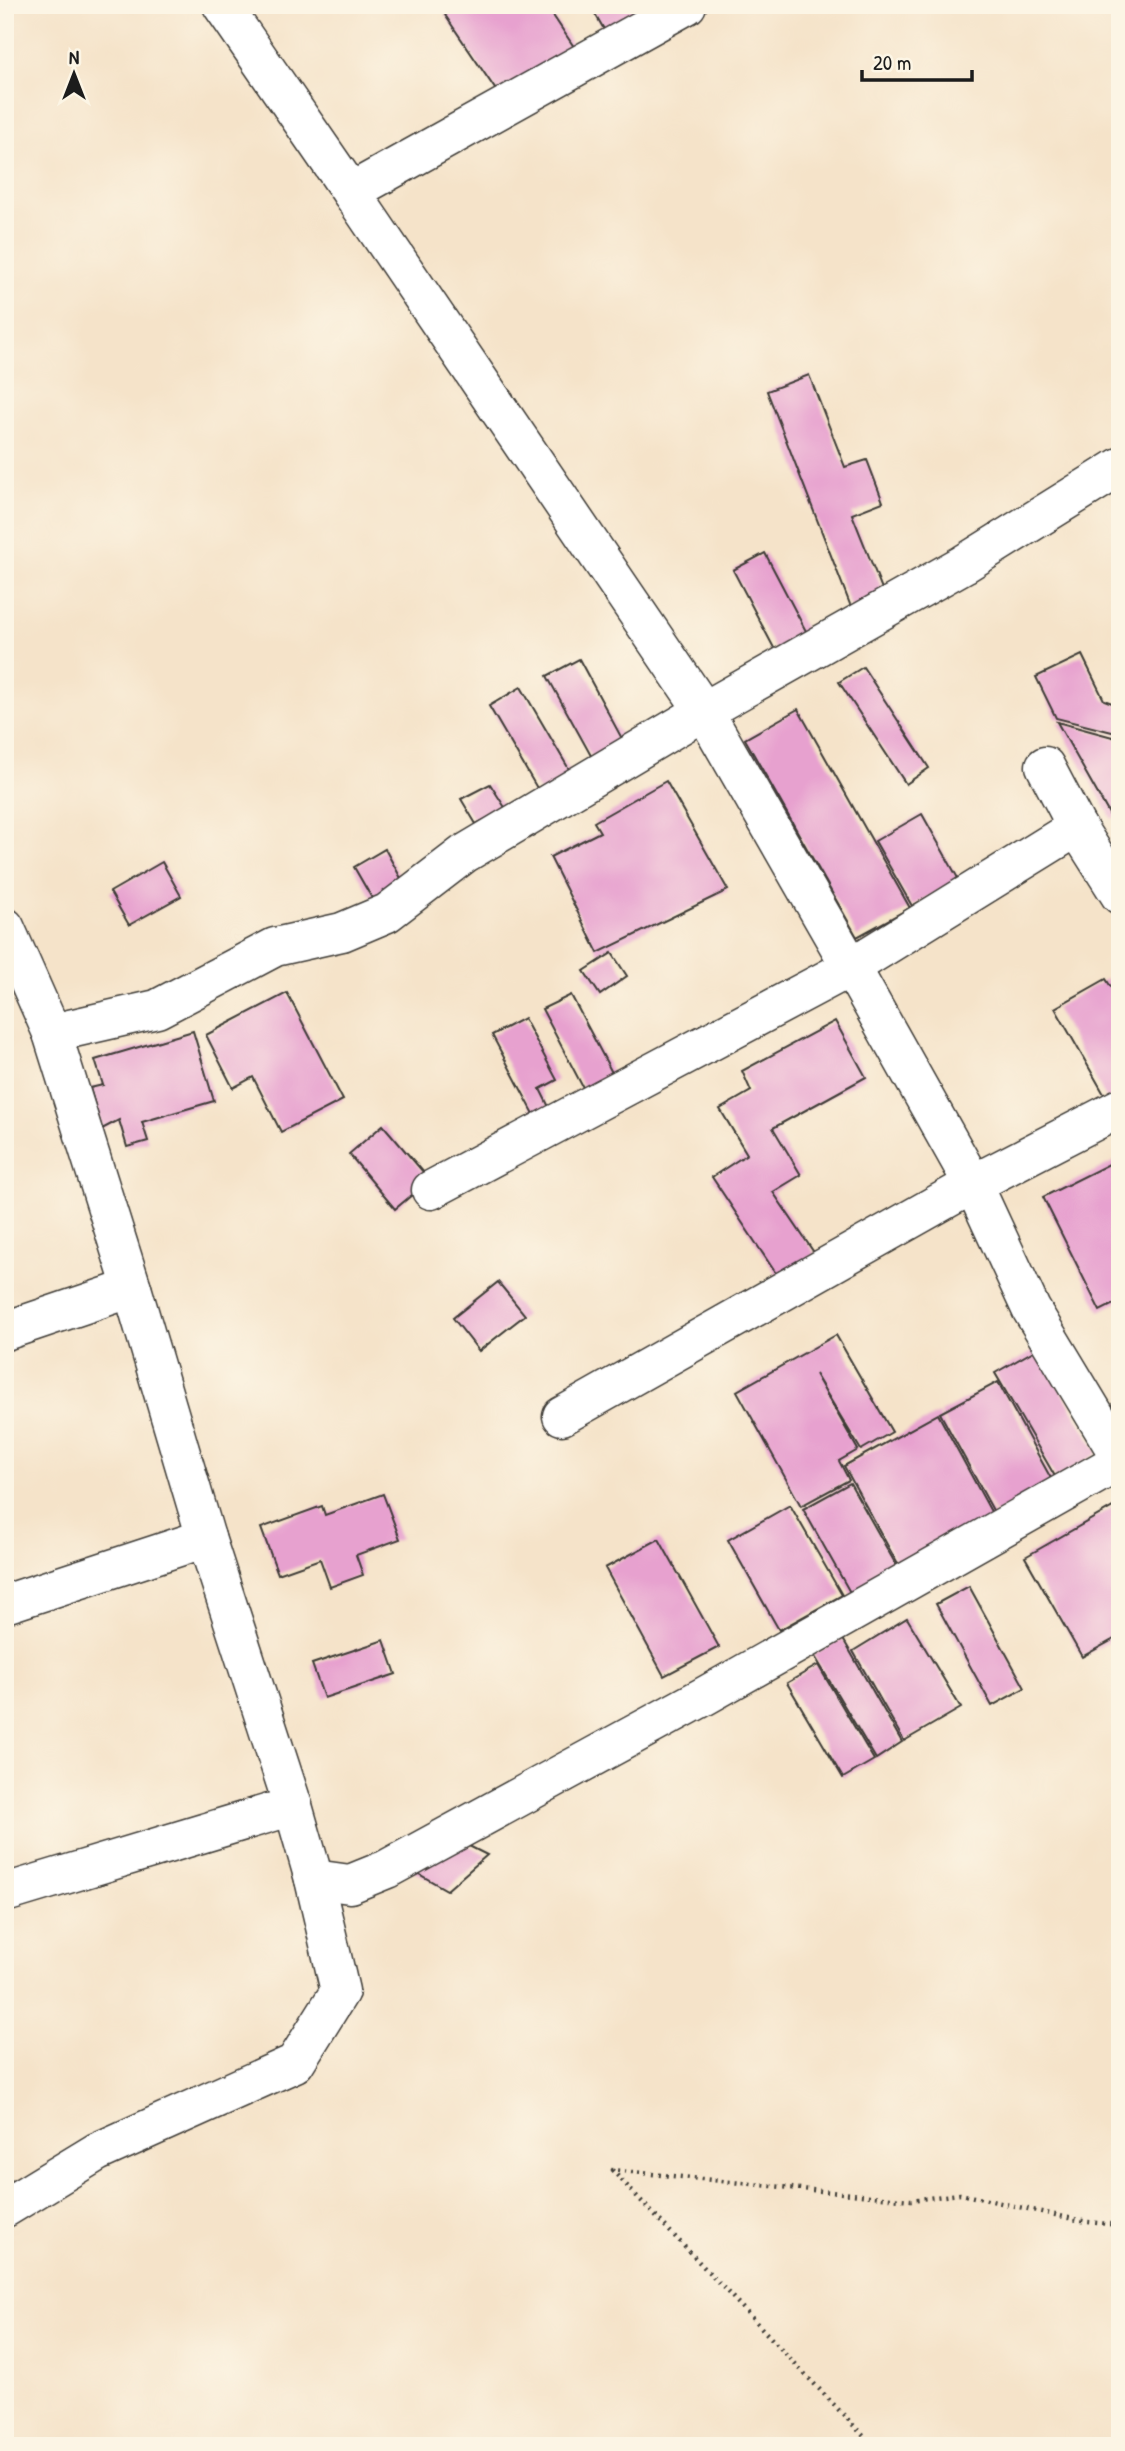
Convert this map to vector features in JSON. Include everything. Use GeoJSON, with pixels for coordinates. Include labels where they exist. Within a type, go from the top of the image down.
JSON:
{"type":"FeatureCollection","features":[{"type":"Feature","properties":{"kind":"street"},"geometry":{"type":"LineString","coordinates":[[222,5],[705,712],[973,1184],[1031,1309],[1120,1459],[703,1698],[387,1868],[350,1884],[314,1879]]}},
{"type":"Feature","properties":{"kind":"street"},"geometry":{"type":"LineString","coordinates":[[351,192],[687,5]]}},
{"type":"Feature","properties":{"kind":"street"},"geometry":{"type":"LineString","coordinates":[[52,1033],[157,1009],[275,947],[342,932],[387,913],[464,854],[964,564],[1120,467]]}},
{"type":"Feature","properties":{"kind":"street"},"geometry":{"type":"LineString","coordinates":[[1045,766],[1077,827],[1120,895]]}},
{"type":"Feature","properties":{"kind":"street"},"geometry":{"type":"LineString","coordinates":[[431,1191],[851,967],[1077,827]]}},
{"type":"Feature","properties":{"kind":"street"},"geometry":{"type":"LineString","coordinates":[[5,927],[52,1033],[132,1288],[206,1538],[293,1806],[314,1879],[340,1992],[295,2063],[97,2152],[5,2208]]}},
{"type":"Feature","properties":{"kind":"street"},"geometry":{"type":"LineString","coordinates":[[562,1416],[973,1184],[1120,1108]]}},
{"type":"Feature","properties":{"kind":"street"},"geometry":{"type":"LineString","coordinates":[[5,1331],[132,1288]]}},
{"type":"Feature","properties":{"kind":"street"},"geometry":{"type":"LineString","coordinates":[[5,1604],[206,1538]]}},
{"type":"Feature","properties":{"kind":"street"},"geometry":{"type":"LineString","coordinates":[[5,1893],[293,1806]]}},
{"type":"Feature","properties":{"kind":"path"},"geometry":{"type":"LineString","coordinates":[[873,2446],[612,2170],[911,2200],[960,2194],[1087,2222],[1120,2225]]}},
{"type":"Feature","properties":{"kind":"building"},"geometry":{"type":"Polygon","coordinates":[[[461,5],[546,5],[578,53],[504,102],[445,15],[461,5]]]}},
{"type":"Feature","properties":{"kind":"building"},"geometry":{"type":"Polygon","coordinates":[[[590,5],[656,5],[609,38],[590,5]]]}},
{"type":"Feature","properties":{"kind":"building"},"geometry":{"type":"Polygon","coordinates":[[[809,375],[845,467],[867,460],[883,502],[852,514],[886,599],[853,612],[767,391],[809,375]]]}},
{"type":"Feature","properties":{"kind":"building"},"geometry":{"type":"Polygon","coordinates":[[[765,553],[807,633],[775,650],[733,570],[765,553]]]}},
{"type":"Feature","properties":{"kind":"building"},"geometry":{"type":"Polygon","coordinates":[[[1082,655],[1104,700],[1120,706],[1120,734],[1056,718],[1036,677],[1082,655]]]}},
{"type":"Feature","properties":{"kind":"building"},"geometry":{"type":"Polygon","coordinates":[[[579,659],[626,746],[595,763],[547,676],[579,659]]]}},
{"type":"Feature","properties":{"kind":"building"},"geometry":{"type":"Polygon","coordinates":[[[863,667],[929,768],[906,784],[839,682],[863,667]]]}},
{"type":"Feature","properties":{"kind":"building"},"geometry":{"type":"Polygon","coordinates":[[[521,687],[573,776],[541,795],[489,706],[521,687]]]}},
{"type":"Feature","properties":{"kind":"building"},"geometry":{"type":"Polygon","coordinates":[[[798,709],[910,908],[857,937],[745,739],[798,709]]]}},
{"type":"Feature","properties":{"kind":"building"},"geometry":{"type":"Polygon","coordinates":[[[1057,722],[1120,739],[1120,814],[1112,819],[1057,722]]]}},
{"type":"Feature","properties":{"kind":"building"},"geometry":{"type":"Polygon","coordinates":[[[666,781],[728,890],[598,953],[550,857],[600,832],[594,822],[666,781]]]}},
{"type":"Feature","properties":{"kind":"building"},"geometry":{"type":"Polygon","coordinates":[[[490,784],[506,809],[476,824],[461,799],[490,784]]]}},
{"type":"Feature","properties":{"kind":"building"},"geometry":{"type":"Polygon","coordinates":[[[922,814],[959,880],[912,906],[875,841],[922,814]]]}},
{"type":"Feature","properties":{"kind":"building"},"geometry":{"type":"Polygon","coordinates":[[[385,849],[403,882],[373,900],[354,867],[385,849]]]}},
{"type":"Feature","properties":{"kind":"building"},"geometry":{"type":"Polygon","coordinates":[[[162,862],[181,896],[129,925],[110,892],[162,862]]]}},
{"type":"Feature","properties":{"kind":"building"},"geometry":{"type":"Polygon","coordinates":[[[612,953],[627,976],[600,995],[584,971],[612,953]]]}},
{"type":"Feature","properties":{"kind":"building"},"geometry":{"type":"Polygon","coordinates":[[[1106,979],[1111,987],[1120,982],[1120,1097],[1109,1103],[1055,1008],[1106,979]]]}},
{"type":"Feature","properties":{"kind":"building"},"geometry":{"type":"Polygon","coordinates":[[[287,993],[343,1100],[281,1132],[253,1077],[233,1088],[206,1035],[287,993]]]}},
{"type":"Feature","properties":{"kind":"building"},"geometry":{"type":"Polygon","coordinates":[[[571,995],[618,1084],[589,1099],[542,1009],[571,995]]]}},
{"type":"Feature","properties":{"kind":"building"},"geometry":{"type":"Polygon","coordinates":[[[524,1018],[557,1080],[540,1089],[551,1111],[534,1114],[492,1035],[524,1018]]]}},
{"type":"Feature","properties":{"kind":"building"},"geometry":{"type":"Polygon","coordinates":[[[835,1021],[866,1077],[773,1128],[801,1175],[773,1192],[815,1254],[779,1278],[712,1177],[747,1154],[720,1109],[751,1091],[742,1071],[835,1021]]]}},
{"type":"Feature","properties":{"kind":"building"},"geometry":{"type":"Polygon","coordinates":[[[193,1031],[214,1101],[142,1122],[148,1141],[127,1147],[119,1120],[102,1129],[90,1088],[103,1085],[95,1060],[193,1031]]]}},
{"type":"Feature","properties":{"kind":"building"},"geometry":{"type":"Polygon","coordinates":[[[383,1125],[430,1180],[395,1209],[349,1154],[383,1125]]]}},
{"type":"Feature","properties":{"kind":"building"},"geometry":{"type":"Polygon","coordinates":[[[1115,1161],[1120,1171],[1120,1301],[1100,1311],[1043,1197],[1115,1161]]]}},
{"type":"Feature","properties":{"kind":"building"},"geometry":{"type":"Polygon","coordinates":[[[498,1282],[525,1315],[479,1351],[453,1318],[498,1282]]]}},
{"type":"Feature","properties":{"kind":"building"},"geometry":{"type":"Polygon","coordinates":[[[836,1335],[892,1432],[861,1450],[815,1374],[858,1450],[839,1461],[849,1480],[801,1506],[737,1391],[836,1335]]]}},
{"type":"Feature","properties":{"kind":"building"},"geometry":{"type":"Polygon","coordinates":[[[1037,1349],[1098,1453],[1056,1478],[995,1373],[1037,1349]]]}},
{"type":"Feature","properties":{"kind":"building"},"geometry":{"type":"Polygon","coordinates":[[[998,1382],[1053,1482],[995,1514],[940,1413],[998,1382]]]}},
{"type":"Feature","properties":{"kind":"building"},"geometry":{"type":"Polygon","coordinates":[[[938,1414],[995,1519],[901,1570],[844,1466],[938,1414]]]}},
{"type":"Feature","properties":{"kind":"building"},"geometry":{"type":"Polygon","coordinates":[[[850,1483],[899,1570],[852,1596],[803,1509],[850,1483]]]}},
{"type":"Feature","properties":{"kind":"building"},"geometry":{"type":"Polygon","coordinates":[[[383,1494],[400,1539],[356,1555],[363,1575],[330,1587],[320,1559],[278,1574],[261,1528],[322,1506],[325,1515],[383,1494]]]}},
{"type":"Feature","properties":{"kind":"building"},"geometry":{"type":"Polygon","coordinates":[[[1120,1503],[1120,1636],[1082,1657],[1025,1557],[1120,1503]]]}},
{"type":"Feature","properties":{"kind":"building"},"geometry":{"type":"Polygon","coordinates":[[[790,1505],[842,1595],[779,1630],[728,1540],[790,1505]]]}},
{"type":"Feature","properties":{"kind":"building"},"geometry":{"type":"Polygon","coordinates":[[[659,1539],[719,1647],[664,1676],[605,1568],[659,1539]]]}},
{"type":"Feature","properties":{"kind":"building"},"geometry":{"type":"Polygon","coordinates":[[[969,1586],[1025,1688],[992,1706],[936,1604],[969,1586]]]}},
{"type":"Feature","properties":{"kind":"building"},"geometry":{"type":"Polygon","coordinates":[[[907,1618],[961,1708],[904,1741],[853,1651],[907,1618]]]}},
{"type":"Feature","properties":{"kind":"building"},"geometry":{"type":"Polygon","coordinates":[[[843,1639],[902,1742],[876,1759],[814,1655],[843,1639]]]}},
{"type":"Feature","properties":{"kind":"building"},"geometry":{"type":"Polygon","coordinates":[[[384,1640],[396,1674],[324,1698],[312,1664],[384,1640]]]}},
{"type":"Feature","properties":{"kind":"building"},"geometry":{"type":"Polygon","coordinates":[[[818,1665],[874,1760],[843,1778],[787,1683],[818,1665]]]}},
{"type":"Feature","properties":{"kind":"building"},"geometry":{"type":"Polygon","coordinates":[[[451,1837],[487,1855],[447,1890],[412,1870],[451,1837]]]}}]}
